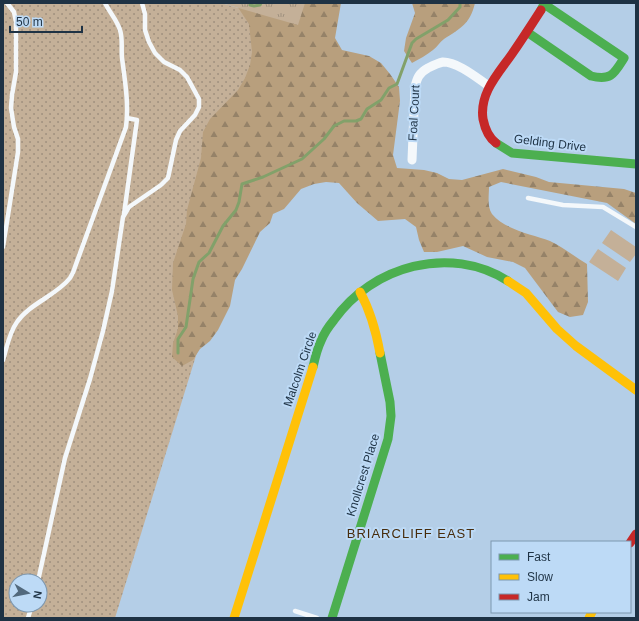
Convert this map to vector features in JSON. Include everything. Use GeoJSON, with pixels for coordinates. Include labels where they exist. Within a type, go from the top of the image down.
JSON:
{"type":"FeatureCollection","features":[{"type":"Feature","properties":{"kind":"street","name":"Gelding Drive"},"geometry":{"type":"LineString","coordinates":[[527,32],[591,76],[601,79],[608,78],[613,74],[624,58],[544,4],[527,32],[489,86],[482,104],[482,117],[485,128],[491,139],[500,147],[512,153],[636,164]]}},
{"type":"Feature","properties":{"kind":"street","name":"Foal Court"},"geometry":{"type":"LineString","coordinates":[[412,160],[415,87],[417,77],[424,70],[443,62],[462,68],[489,86]]}},
{"type":"Feature","properties":{"kind":"street","name":"Malcolm Circle"},"geometry":{"type":"LineString","coordinates":[[234,618],[321,340],[330,323],[360,292],[370,284],[392,272],[416,264],[438,262],[464,264],[486,270],[521,289],[557,329],[578,348],[599,365],[636,390]]}},
{"type":"Feature","properties":{"kind":"street","name":"Knollcrest Place"},"geometry":{"type":"LineString","coordinates":[[332,618],[388,439],[391,416],[390,402],[374,327],[368,307],[360,292]]}},
{"type":"Feature","properties":{"kind":"lane"},"geometry":{"type":"LineString","coordinates":[[3,247],[18,152],[18,139],[14,127],[11,108],[16,72],[16,22],[14,12],[7,3]]}},
{"type":"Feature","properties":{"kind":"lane"},"geometry":{"type":"LineString","coordinates":[[3,360],[11,331],[17,321],[23,314],[63,285],[70,278],[78,260],[126,127],[125,78],[120,32],[116,21],[105,3]]}},
{"type":"Feature","properties":{"kind":"lane"},"geometry":{"type":"LineString","coordinates":[[123,217],[129,207],[161,185],[168,178],[180,131],[195,115],[199,107],[199,99],[187,77],[180,70],[164,62],[155,53],[145,30],[145,14],[142,3]]}},
{"type":"Feature","properties":{"kind":"lane"},"geometry":{"type":"LineString","coordinates":[[40,573],[65,458],[90,379],[112,291],[137,120],[127,118]]}},
{"type":"Feature","properties":{"kind":"lane"},"geometry":{"type":"LineString","coordinates":[[528,198],[563,205],[603,207],[636,227]]}},
{"type":"Feature","properties":{"kind":"lane"},"geometry":{"type":"LineString","coordinates":[[295,611],[317,618]]}},
{"type":"Feature","properties":{"kind":"green space"},"geometry":{"type":"Polygon","coordinates":[[[3,3],[221,3],[298,25],[115,618],[3,618],[3,3]]]}},
{"type":"Feature","properties":{"kind":"green space"},"geometry":{"type":"Polygon","coordinates":[[[221,3],[305,3],[298,25],[221,3]]]}},
{"type":"Feature","properties":{"kind":"green space"},"geometry":{"type":"Polygon","coordinates":[[[235,3],[341,3],[335,38],[342,50],[369,56],[381,63],[399,87],[400,101],[393,155],[397,168],[424,170],[437,173],[449,179],[462,180],[503,169],[536,177],[549,182],[624,189],[636,193],[636,224],[607,203],[501,182],[489,187],[489,208],[497,219],[511,228],[550,241],[560,246],[587,264],[588,302],[583,315],[570,317],[558,312],[525,268],[513,262],[487,257],[463,246],[437,252],[424,252],[416,227],[405,219],[378,221],[357,203],[339,183],[326,182],[314,184],[301,189],[284,209],[273,214],[270,223],[260,232],[235,280],[230,306],[218,330],[210,341],[200,349],[193,360],[182,366],[172,357],[173,343],[178,329],[178,316],[172,290],[173,263],[186,224],[187,210],[201,158],[203,132],[210,119],[238,90],[250,65],[252,52],[249,24],[235,3]]]}},
{"type":"Feature","properties":{"kind":"green space"},"geometry":{"type":"Polygon","coordinates":[[[412,3],[475,3],[470,16],[464,25],[444,39],[431,52],[412,63],[404,51],[406,38],[415,13],[412,3]]]}},
{"type":"Feature","properties":{"kind":"green space"},"geometry":{"type":"Polygon","coordinates":[[[611,230],[636,247],[636,254],[630,262],[602,243],[611,230]]]}},
{"type":"Feature","properties":{"kind":"green space"},"geometry":{"type":"Polygon","coordinates":[[[598,249],[626,268],[618,281],[589,262],[598,249]]]}},
{"type":"Feature","properties":{"kind":"waterway"},"geometry":{"type":"LineString","coordinates":[[250,5],[260,5],[261,3]]}},
{"type":"Feature","properties":{"kind":"waterway"},"geometry":{"type":"LineString","coordinates":[[178,353],[178,339],[186,327],[193,279],[199,262],[209,253],[223,226],[236,210],[242,184],[263,177],[302,159],[324,139],[334,126],[344,121],[356,121],[361,119],[367,109],[381,100],[389,88],[397,84],[412,43],[416,39],[448,20],[460,7],[460,3]]}},
{"type":"Feature","properties":{"kind":"traffic: fast"},"geometry":{"type":"LineString","coordinates":[[527,32],[591,76],[603,78],[608,77],[614,72],[624,58],[544,4],[541,10]]}},
{"type":"Feature","properties":{"kind":"traffic: fast"},"geometry":{"type":"LineString","coordinates":[[496,143],[512,153],[636,164]]}},
{"type":"Feature","properties":{"kind":"traffic: fast"},"geometry":{"type":"LineString","coordinates":[[313,367],[317,350],[322,338],[334,320],[350,301],[369,286],[390,274],[414,266],[437,263],[462,264],[485,270],[508,281]]}},
{"type":"Feature","properties":{"kind":"traffic: fast"},"geometry":{"type":"LineString","coordinates":[[332,618],[388,439],[391,416],[390,402],[380,353]]}},
{"type":"Feature","properties":{"kind":"traffic: slow"},"geometry":{"type":"LineString","coordinates":[[508,281],[526,293],[557,329],[576,346],[636,390]]}},
{"type":"Feature","properties":{"kind":"traffic: slow"},"geometry":{"type":"LineString","coordinates":[[360,292],[373,322],[380,353]]}},
{"type":"Feature","properties":{"kind":"traffic: slow"},"geometry":{"type":"LineString","coordinates":[[234,618],[313,367]]}},
{"type":"Feature","properties":{"kind":"traffic: slow"},"geometry":{"type":"LineString","coordinates":[[589,618],[592,613]]}},
{"type":"Feature","properties":{"kind":"traffic: jam"},"geometry":{"type":"LineString","coordinates":[[496,143],[487,132],[483,119],[484,100],[487,91],[541,10]]}},
{"type":"Feature","properties":{"kind":"traffic: jam"},"geometry":{"type":"LineString","coordinates":[[631,542],[636,534]]}},
{"type":"Feature","properties":{"kind":"district","name":"BRIARCLIFF EAST"},"geometry":{"type":"Point","coordinates":[411,533]}}]}
